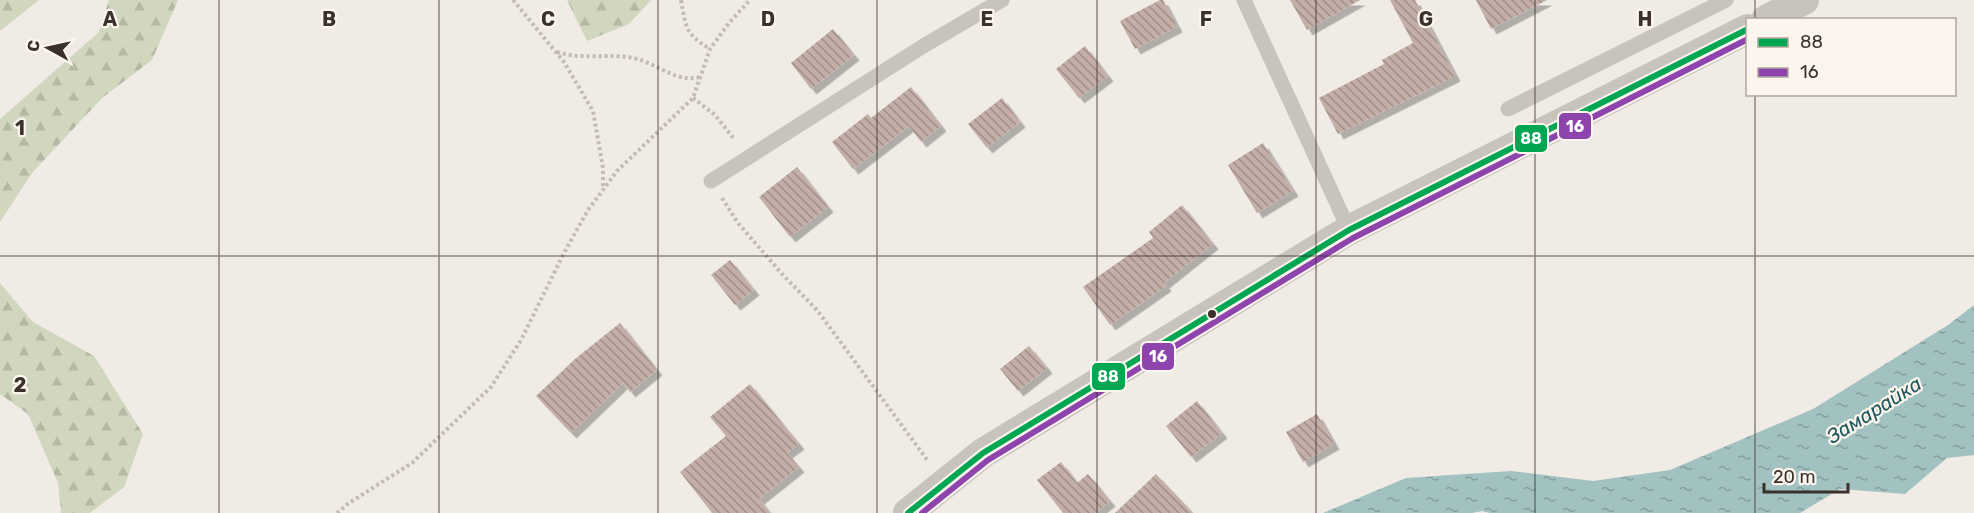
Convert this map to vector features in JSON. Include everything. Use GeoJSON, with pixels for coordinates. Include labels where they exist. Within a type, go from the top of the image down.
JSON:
{"type":"FeatureCollection","features":[{"type":"Feature","properties":{"kind":"street"},"geometry":{"type":"LineString","coordinates":[[1770,18],[1804,0]]}},
{"type":"Feature","properties":{"kind":"street"},"geometry":{"type":"LineString","coordinates":[[908,513],[983,453],[1349,230],[1746,30]]}},
{"type":"Feature","properties":{"kind":"lane"},"geometry":{"type":"LineString","coordinates":[[711,181],[926,45],[1002,0]]}},
{"type":"Feature","properties":{"kind":"lane"},"geometry":{"type":"LineString","coordinates":[[1244,0],[1349,230]]}},
{"type":"Feature","properties":{"kind":"lane"},"geometry":{"type":"LineString","coordinates":[[1508,109],[1726,0]]}},
{"type":"Feature","properties":{"kind":"path"},"geometry":{"type":"LineString","coordinates":[[513,0],[564,62],[592,111],[603,168],[603,190]]}},
{"type":"Feature","properties":{"kind":"path"},"geometry":{"type":"LineString","coordinates":[[681,0],[686,26],[694,39],[710,49]]}},
{"type":"Feature","properties":{"kind":"path"},"geometry":{"type":"LineString","coordinates":[[337,513],[412,463],[491,387],[521,340],[588,210],[616,171],[693,98],[710,49],[750,0]]}},
{"type":"Feature","properties":{"kind":"path"},"geometry":{"type":"LineString","coordinates":[[556,52],[587,58],[626,56],[653,63],[670,74],[687,79],[701,76]]}},
{"type":"Feature","properties":{"kind":"path"},"geometry":{"type":"LineString","coordinates":[[693,98],[715,115],[749,158]]}},
{"type":"Feature","properties":{"kind":"path"},"geometry":{"type":"LineString","coordinates":[[711,181],[738,223],[817,310],[945,483]]}},
{"type":"Feature","properties":{"kind":"green space"},"geometry":{"type":"Polygon","coordinates":[[[0,0],[39,0],[0,31],[0,0]]]}},
{"type":"Feature","properties":{"kind":"green space"},"geometry":{"type":"Polygon","coordinates":[[[109,0],[178,0],[152,60],[102,98],[32,173],[0,222],[0,119],[99,32],[109,0]]]}},
{"type":"Feature","properties":{"kind":"green space"},"geometry":{"type":"Polygon","coordinates":[[[567,0],[651,0],[629,24],[587,41],[567,0]]]}},
{"type":"Feature","properties":{"kind":"green space"},"geometry":{"type":"Polygon","coordinates":[[[0,283],[33,322],[94,356],[143,434],[124,487],[90,513],[61,513],[58,483],[28,414],[0,394],[0,283]]]}},
{"type":"Feature","properties":{"kind":"water","name":"Замарайка"},"geometry":{"type":"Polygon","coordinates":[[[1974,305],[1974,455],[1947,458],[1905,494],[1840,489],[1800,513],[1490,513],[1482,511],[1472,513],[1323,513],[1406,478],[1511,471],[1593,481],[1670,470],[1813,409],[1948,325],[1974,305]]]}},
{"type":"Feature","properties":{"kind":"building"},"geometry":{"type":"Polygon","coordinates":[[[1163,0],[1177,27],[1135,49],[1120,21],[1163,0]]]}},
{"type":"Feature","properties":{"kind":"building"},"geometry":{"type":"Polygon","coordinates":[[[1290,0],[1360,0],[1307,30],[1290,0]]]}},
{"type":"Feature","properties":{"kind":"building"},"geometry":{"type":"Polygon","coordinates":[[[1390,0],[1415,0],[1455,76],[1338,134],[1319,98],[1384,64],[1382,60],[1413,43],[1390,0]]]}},
{"type":"Feature","properties":{"kind":"building"},"geometry":{"type":"Polygon","coordinates":[[[1476,0],[1547,0],[1491,29],[1476,0]]]}},
{"type":"Feature","properties":{"kind":"building"},"geometry":{"type":"Polygon","coordinates":[[[833,29],[854,55],[811,89],[791,63],[833,29]]]}},
{"type":"Feature","properties":{"kind":"building"},"geometry":{"type":"Polygon","coordinates":[[[1085,46],[1108,76],[1079,98],[1056,69],[1085,46]]]}},
{"type":"Feature","properties":{"kind":"building"},"geometry":{"type":"Polygon","coordinates":[[[911,87],[941,126],[921,142],[909,126],[853,169],[832,142],[868,114],[871,118],[911,87]]]}},
{"type":"Feature","properties":{"kind":"building"},"geometry":{"type":"Polygon","coordinates":[[[1002,98],[1020,122],[987,148],[968,124],[1002,98]]]}},
{"type":"Feature","properties":{"kind":"building"},"geometry":{"type":"Polygon","coordinates":[[[1263,143],[1293,191],[1257,213],[1228,165],[1263,143]]]}},
{"type":"Feature","properties":{"kind":"building"},"geometry":{"type":"Polygon","coordinates":[[[797,167],[828,207],[790,237],[759,197],[797,167]]]}},
{"type":"Feature","properties":{"kind":"building"},"geometry":{"type":"Polygon","coordinates":[[[1182,205],[1213,244],[1164,283],[1166,286],[1110,325],[1083,287],[1153,238],[1149,232],[1182,205]]]}},
{"type":"Feature","properties":{"kind":"building"},"geometry":{"type":"Polygon","coordinates":[[[730,260],[754,290],[735,305],[711,275],[730,260]]]}},
{"type":"Feature","properties":{"kind":"building"},"geometry":{"type":"Polygon","coordinates":[[[620,323],[657,370],[630,392],[623,383],[571,433],[536,396],[575,359],[620,323]]]}},
{"type":"Feature","properties":{"kind":"building"},"geometry":{"type":"Polygon","coordinates":[[[1029,346],[1047,368],[1018,391],[1000,369],[1029,346]]]}},
{"type":"Feature","properties":{"kind":"building"},"geometry":{"type":"Polygon","coordinates":[[[750,384],[799,444],[787,453],[799,467],[759,499],[770,513],[712,513],[680,472],[726,436],[710,417],[750,384]]]}},
{"type":"Feature","properties":{"kind":"building"},"geometry":{"type":"Polygon","coordinates":[[[1197,401],[1222,433],[1191,457],[1166,426],[1197,401]]]}},
{"type":"Feature","properties":{"kind":"building"},"geometry":{"type":"Polygon","coordinates":[[[1317,414],[1334,444],[1303,462],[1286,432],[1317,414]]]}},
{"type":"Feature","properties":{"kind":"building"},"geometry":{"type":"Polygon","coordinates":[[[1061,462],[1077,483],[1088,474],[1110,501],[1095,513],[1063,513],[1037,480],[1061,462]]]}},
{"type":"Feature","properties":{"kind":"building"},"geometry":{"type":"Polygon","coordinates":[[[1156,474],[1193,513],[1115,513],[1156,474]]]}},
{"type":"Feature","properties":{"kind":"transit line","name":"88"},"geometry":{"type":"LineString","coordinates":[[908,513],[983,453],[1349,230],[1746,30]]}},
{"type":"Feature","properties":{"kind":"transit line","name":"16"},"geometry":{"type":"LineString","coordinates":[[922,513],[988,460],[1353,238],[1746,40]]}}]}
